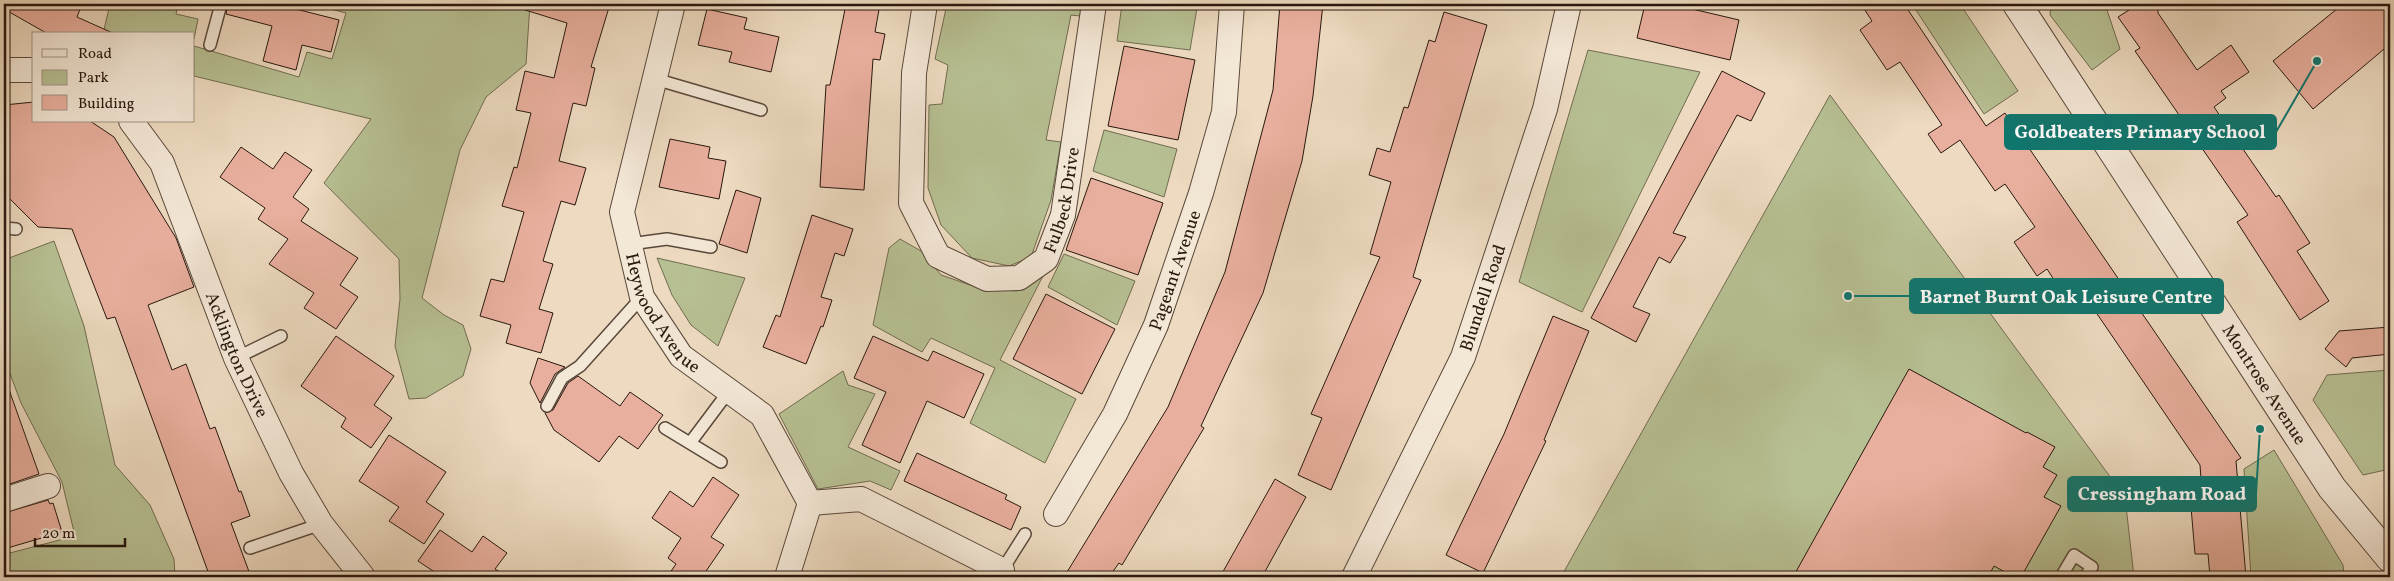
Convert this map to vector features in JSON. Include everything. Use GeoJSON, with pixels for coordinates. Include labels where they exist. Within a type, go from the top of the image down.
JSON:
{"type":"FeatureCollection","features":[{"type":"Feature","properties":{"kind":"street","name":"Heywood Avenue"},"geometry":{"type":"LineString","coordinates":[[674,4],[622,212],[642,297],[681,356],[762,415],[810,503]]}},
{"type":"Feature","properties":{"kind":"street","name":"Fulbeck Drive"},"geometry":{"type":"LineString","coordinates":[[925,4],[914,73],[911,203],[938,256],[987,279],[995,279],[1019,278],[1046,259],[1063,215],[1094,4]]}},
{"type":"Feature","properties":{"kind":"street","name":"Pageant Avenue"},"geometry":{"type":"LineString","coordinates":[[1056,514],[1115,414],[1156,325],[1201,193],[1224,112],[1232,4]]}},
{"type":"Feature","properties":{"kind":"street","name":"Blundell Road"},"geometry":{"type":"LineString","coordinates":[[1354,577],[1463,357],[1545,109],[1569,4]]}},
{"type":"Feature","properties":{"kind":"street","name":"Montrose Avenue"},"geometry":{"type":"LineString","coordinates":[[2017,4],[2332,488],[2390,558]]}},
{"type":"Feature","properties":{"kind":"street"},"geometry":{"type":"LineString","coordinates":[[4,70],[32,70]]}},
{"type":"Feature","properties":{"kind":"street","name":"Acklington Drive"},"geometry":{"type":"LineString","coordinates":[[132,122],[162,163],[236,358],[291,473],[321,524],[363,577]]}},
{"type":"Feature","properties":{"kind":"street"},"geometry":{"type":"LineString","coordinates":[[4,500],[48,486]]}},
{"type":"Feature","properties":{"kind":"street"},"geometry":{"type":"LineString","coordinates":[[787,577],[810,503],[861,499],[999,574]]}},
{"type":"Feature","properties":{"kind":"street"},"geometry":{"type":"LineString","coordinates":[[2383,577],[2390,558]]}},
{"type":"Feature","properties":{"kind":"lane"},"geometry":{"type":"LineString","coordinates":[[210,45],[221,4]]}},
{"type":"Feature","properties":{"kind":"lane"},"geometry":{"type":"LineString","coordinates":[[655,79],[760,110]]}},
{"type":"Feature","properties":{"kind":"lane"},"geometry":{"type":"LineString","coordinates":[[4,228],[16,229]]}},
{"type":"Feature","properties":{"kind":"lane"},"geometry":{"type":"LineString","coordinates":[[630,244],[667,239],[711,247]]}},
{"type":"Feature","properties":{"kind":"lane"},"geometry":{"type":"LineString","coordinates":[[547,406],[562,378],[580,366],[642,297]]}},
{"type":"Feature","properties":{"kind":"lane"},"geometry":{"type":"LineString","coordinates":[[236,358],[281,336]]}},
{"type":"Feature","properties":{"kind":"lane"},"geometry":{"type":"LineString","coordinates":[[690,443],[729,391]]}},
{"type":"Feature","properties":{"kind":"lane"},"geometry":{"type":"LineString","coordinates":[[665,428],[720,462]]}},
{"type":"Feature","properties":{"kind":"lane"},"geometry":{"type":"LineString","coordinates":[[250,548],[321,524]]}},
{"type":"Feature","properties":{"kind":"lane"},"geometry":{"type":"LineString","coordinates":[[999,574],[1025,534]]}},
{"type":"Feature","properties":{"kind":"lane"},"geometry":{"type":"LineString","coordinates":[[2061,577],[2074,555],[2092,567],[2085,577]]}},
{"type":"Feature","properties":{"kind":"green space"},"geometry":{"type":"Polygon","coordinates":[[[110,4],[178,4],[176,14],[198,19],[195,34],[195,32],[103,32],[110,4]]]}},
{"type":"Feature","properties":{"kind":"green space"},"geometry":{"type":"Polygon","coordinates":[[[312,4],[530,4],[526,64],[486,97],[460,150],[422,298],[444,315],[463,325],[471,349],[463,376],[426,398],[409,399],[395,346],[400,299],[399,259],[324,183],[371,119],[195,76],[195,46],[299,77],[307,52],[332,59],[346,13],[312,4]]]}},
{"type":"Feature","properties":{"kind":"green space"},"geometry":{"type":"Polygon","coordinates":[[[947,4],[1082,4],[1080,16],[1071,15],[1046,140],[1061,142],[1051,200],[1031,257],[1009,266],[972,258],[941,225],[928,188],[929,105],[942,104],[948,65],[935,59],[947,4]]]}},
{"type":"Feature","properties":{"kind":"green space"},"geometry":{"type":"Polygon","coordinates":[[[1122,4],[1197,8],[1190,50],[1117,41],[1122,4]]]}},
{"type":"Feature","properties":{"kind":"green space"},"geometry":{"type":"Polygon","coordinates":[[[1912,4],[1960,4],[2018,91],[1984,114],[1912,4]]]}},
{"type":"Feature","properties":{"kind":"green space"},"geometry":{"type":"Polygon","coordinates":[[[2051,4],[2105,4],[2120,49],[2092,70],[2050,15],[2051,4]]]}},
{"type":"Feature","properties":{"kind":"green space"},"geometry":{"type":"Polygon","coordinates":[[[1588,50],[1700,72],[1582,312],[1519,282],[1588,50]]]}},
{"type":"Feature","properties":{"kind":"green space"},"geometry":{"type":"Polygon","coordinates":[[[1830,95],[2125,497],[2134,577],[1561,577],[1830,95]]]}},
{"type":"Feature","properties":{"kind":"green space"},"geometry":{"type":"Polygon","coordinates":[[[1104,130],[1177,149],[1164,197],[1093,171],[1104,130]]]}},
{"type":"Feature","properties":{"kind":"green space"},"geometry":{"type":"Polygon","coordinates":[[[900,239],[921,251],[941,275],[979,288],[1017,291],[1045,272],[1000,360],[1076,399],[1045,463],[970,423],[995,368],[931,338],[922,352],[873,325],[889,248],[900,239]]]}},
{"type":"Feature","properties":{"kind":"green space"},"geometry":{"type":"Polygon","coordinates":[[[54,241],[84,326],[115,465],[150,505],[174,559],[175,577],[4,577],[4,557],[6,554],[75,536],[62,482],[21,403],[4,358],[4,260],[54,241]]]}},
{"type":"Feature","properties":{"kind":"green space"},"geometry":{"type":"Polygon","coordinates":[[[1064,254],[1135,281],[1117,325],[1048,287],[1064,254]]]}},
{"type":"Feature","properties":{"kind":"green space"},"geometry":{"type":"Polygon","coordinates":[[[657,258],[745,278],[718,346],[691,325],[672,295],[657,258]]]}},
{"type":"Feature","properties":{"kind":"green space"},"geometry":{"type":"Polygon","coordinates":[[[2390,370],[2390,469],[2363,475],[2313,400],[2327,375],[2390,370]]]}},
{"type":"Feature","properties":{"kind":"green space"},"geometry":{"type":"Polygon","coordinates":[[[843,371],[848,385],[875,394],[848,447],[900,471],[891,490],[870,481],[818,489],[779,414],[843,371]]]}},
{"type":"Feature","properties":{"kind":"green space"},"geometry":{"type":"Polygon","coordinates":[[[2274,450],[2343,565],[2344,577],[2251,577],[2244,469],[2274,450]]]}},
{"type":"Feature","properties":{"kind":"building"},"geometry":{"type":"Polygon","coordinates":[[[4,4],[82,4],[77,17],[111,32],[44,32],[4,9],[4,4]]]}},
{"type":"Feature","properties":{"kind":"building"},"geometry":{"type":"Polygon","coordinates":[[[228,4],[293,4],[292,8],[339,20],[331,52],[302,45],[296,70],[263,61],[272,26],[226,14],[228,4]]]}},
{"type":"Feature","properties":{"kind":"building"},"geometry":{"type":"Polygon","coordinates":[[[523,4],[610,4],[591,67],[595,68],[586,106],[573,103],[559,161],[586,168],[575,205],[561,201],[543,261],[553,264],[539,309],[553,313],[541,353],[506,343],[511,325],[480,316],[491,279],[504,282],[524,212],[502,206],[514,167],[517,168],[531,113],[516,110],[525,71],[554,78],[567,23],[522,9],[523,4]]]}},
{"type":"Feature","properties":{"kind":"building"},"geometry":{"type":"Polygon","coordinates":[[[846,4],[880,4],[875,32],[885,34],[880,60],[873,59],[864,190],[820,187],[826,85],[830,85],[846,4]]]}},
{"type":"Feature","properties":{"kind":"building"},"geometry":{"type":"Polygon","coordinates":[[[1280,4],[1323,4],[1313,96],[1302,161],[1263,293],[1201,426],[1204,428],[1122,565],[1119,563],[1109,577],[1064,577],[1168,407],[1225,272],[1273,90],[1280,4]]]}},
{"type":"Feature","properties":{"kind":"building"},"geometry":{"type":"Polygon","coordinates":[[[1645,4],[1671,4],[1739,20],[1730,60],[1637,38],[1645,4]]]}},
{"type":"Feature","properties":{"kind":"building"},"geometry":{"type":"Polygon","coordinates":[[[1861,4],[1904,4],[1986,126],[2005,113],[2241,458],[2236,461],[2246,577],[2210,577],[2208,554],[2195,554],[2191,507],[2203,506],[2200,465],[2074,280],[2060,289],[2047,269],[2037,276],[2014,242],[2035,227],[2005,184],[1995,191],[1960,140],[1941,153],[1928,134],[1942,125],[1900,62],[1887,70],[1860,30],[1872,21],[1861,4]]]}},
{"type":"Feature","properties":{"kind":"building"},"geometry":{"type":"Polygon","coordinates":[[[2129,4],[2158,4],[2158,13],[2197,70],[2231,45],[2249,72],[2221,91],[2226,98],[2214,107],[2276,197],[2279,195],[2310,243],[2297,251],[2329,301],[2300,320],[2237,222],[2248,215],[2135,51],[2140,48],[2118,17],[2129,10],[2129,4]]]}},
{"type":"Feature","properties":{"kind":"building"},"geometry":{"type":"Polygon","coordinates":[[[2343,4],[2390,4],[2390,44],[2313,109],[2273,61],[2343,4]]]}},
{"type":"Feature","properties":{"kind":"building"},"geometry":{"type":"Polygon","coordinates":[[[707,9],[747,18],[744,29],[779,37],[771,72],[729,62],[732,52],[698,45],[707,9]]]}},
{"type":"Feature","properties":{"kind":"building"},"geometry":{"type":"Polygon","coordinates":[[[1444,12],[1487,25],[1413,277],[1421,280],[1331,490],[1298,475],[1322,418],[1311,414],[1380,257],[1370,254],[1391,182],[1369,175],[1377,148],[1390,152],[1404,107],[1408,108],[1429,40],[1435,42],[1444,12]]]}},
{"type":"Feature","properties":{"kind":"building"},"geometry":{"type":"Polygon","coordinates":[[[1124,46],[1195,60],[1178,140],[1108,126],[1124,46]]]}},
{"type":"Feature","properties":{"kind":"building"},"geometry":{"type":"Polygon","coordinates":[[[1722,71],[1765,93],[1751,121],[1737,115],[1673,233],[1686,237],[1670,263],[1659,257],[1633,307],[1650,314],[1636,342],[1591,318],[1722,71]]]}},
{"type":"Feature","properties":{"kind":"building"},"geometry":{"type":"Polygon","coordinates":[[[32,102],[32,122],[92,122],[114,137],[176,238],[194,287],[148,305],[172,370],[186,364],[210,429],[215,427],[239,492],[241,491],[250,516],[231,523],[251,577],[210,577],[115,317],[107,319],[72,229],[38,227],[4,193],[4,105],[32,102]]]}},
{"type":"Feature","properties":{"kind":"building"},"geometry":{"type":"Polygon","coordinates":[[[670,139],[710,147],[708,158],[726,161],[719,199],[659,187],[670,139]]]}},
{"type":"Feature","properties":{"kind":"building"},"geometry":{"type":"Polygon","coordinates":[[[241,147],[273,169],[285,152],[312,170],[293,197],[309,209],[301,221],[358,258],[340,285],[358,297],[336,329],[304,308],[314,293],[269,264],[288,239],[258,219],[265,208],[220,177],[241,147]]]}},
{"type":"Feature","properties":{"kind":"building"},"geometry":{"type":"Polygon","coordinates":[[[1091,178],[1163,203],[1138,275],[1066,250],[1091,178]]]}},
{"type":"Feature","properties":{"kind":"building"},"geometry":{"type":"Polygon","coordinates":[[[736,190],[761,198],[747,253],[719,244],[736,190]]]}},
{"type":"Feature","properties":{"kind":"building"},"geometry":{"type":"Polygon","coordinates":[[[812,215],[853,229],[844,256],[835,253],[821,297],[832,300],[823,327],[821,326],[806,364],[763,347],[776,315],[780,317],[812,215]]]}},
{"type":"Feature","properties":{"kind":"building"},"geometry":{"type":"Polygon","coordinates":[[[1046,294],[1115,329],[1082,394],[1013,359],[1046,294]]]}},
{"type":"Feature","properties":{"kind":"building"},"geometry":{"type":"Polygon","coordinates":[[[1553,316],[1589,331],[1544,440],[1546,441],[1483,573],[1446,555],[1504,434],[1553,316]]]}},
{"type":"Feature","properties":{"kind":"building"},"geometry":{"type":"Polygon","coordinates":[[[2390,327],[2390,354],[2352,358],[2346,367],[2325,349],[2339,331],[2390,327]]]}},
{"type":"Feature","properties":{"kind":"building"},"geometry":{"type":"Polygon","coordinates":[[[336,336],[394,376],[374,405],[392,418],[371,448],[341,427],[346,418],[301,386],[336,336]]]}},
{"type":"Feature","properties":{"kind":"building"},"geometry":{"type":"Polygon","coordinates":[[[873,336],[928,361],[933,351],[984,374],[964,418],[927,401],[900,463],[862,445],[886,392],[854,378],[873,336]]]}},
{"type":"Feature","properties":{"kind":"building"},"geometry":{"type":"Polygon","coordinates":[[[538,358],[565,367],[555,374],[540,403],[530,383],[538,358]]]}},
{"type":"Feature","properties":{"kind":"building"},"geometry":{"type":"Polygon","coordinates":[[[1909,369],[2055,447],[2043,467],[2057,475],[2044,497],[2061,506],[2021,577],[2014,577],[1994,566],[1988,577],[1793,577],[1909,369]]]}},
{"type":"Feature","properties":{"kind":"building"},"geometry":{"type":"Polygon","coordinates":[[[578,376],[620,406],[630,392],[663,415],[638,449],[619,436],[599,462],[554,430],[545,413],[553,410],[568,383],[578,376]]]}},
{"type":"Feature","properties":{"kind":"building"},"geometry":{"type":"Polygon","coordinates":[[[7,384],[39,474],[4,486],[4,385],[7,384]]]}},
{"type":"Feature","properties":{"kind":"building"},"geometry":{"type":"Polygon","coordinates":[[[389,435],[446,472],[426,502],[444,514],[424,544],[389,521],[399,507],[359,481],[389,435]]]}},
{"type":"Feature","properties":{"kind":"building"},"geometry":{"type":"Polygon","coordinates":[[[917,453],[1007,495],[1005,499],[1021,507],[1011,530],[904,481],[917,453]]]}},
{"type":"Feature","properties":{"kind":"building"},"geometry":{"type":"Polygon","coordinates":[[[713,477],[739,495],[711,537],[724,545],[702,577],[667,577],[676,564],[668,558],[681,538],[652,518],[670,491],[693,507],[713,477]]]}},
{"type":"Feature","properties":{"kind":"building"},"geometry":{"type":"Polygon","coordinates":[[[1275,479],[1306,497],[1262,577],[1220,577],[1275,479]]]}},
{"type":"Feature","properties":{"kind":"building"},"geometry":{"type":"Polygon","coordinates":[[[48,500],[50,504],[53,503],[62,532],[4,549],[4,513],[48,500]]]}},
{"type":"Feature","properties":{"kind":"building"},"geometry":{"type":"Polygon","coordinates":[[[440,530],[472,552],[483,536],[507,553],[495,569],[508,577],[442,577],[418,561],[440,530]]]}},
{"type":"Feature","properties":{"kind":"place","name":"Goldbeaters Primary School"},"geometry":{"type":"Point","coordinates":[2317,61]}},
{"type":"Feature","properties":{"kind":"place","name":"Barnet Burnt Oak Leisure Centre"},"geometry":{"type":"Point","coordinates":[1848,296]}},
{"type":"Feature","properties":{"kind":"place","name":"Cressingham Road"},"geometry":{"type":"Point","coordinates":[2260,429]}}]}
